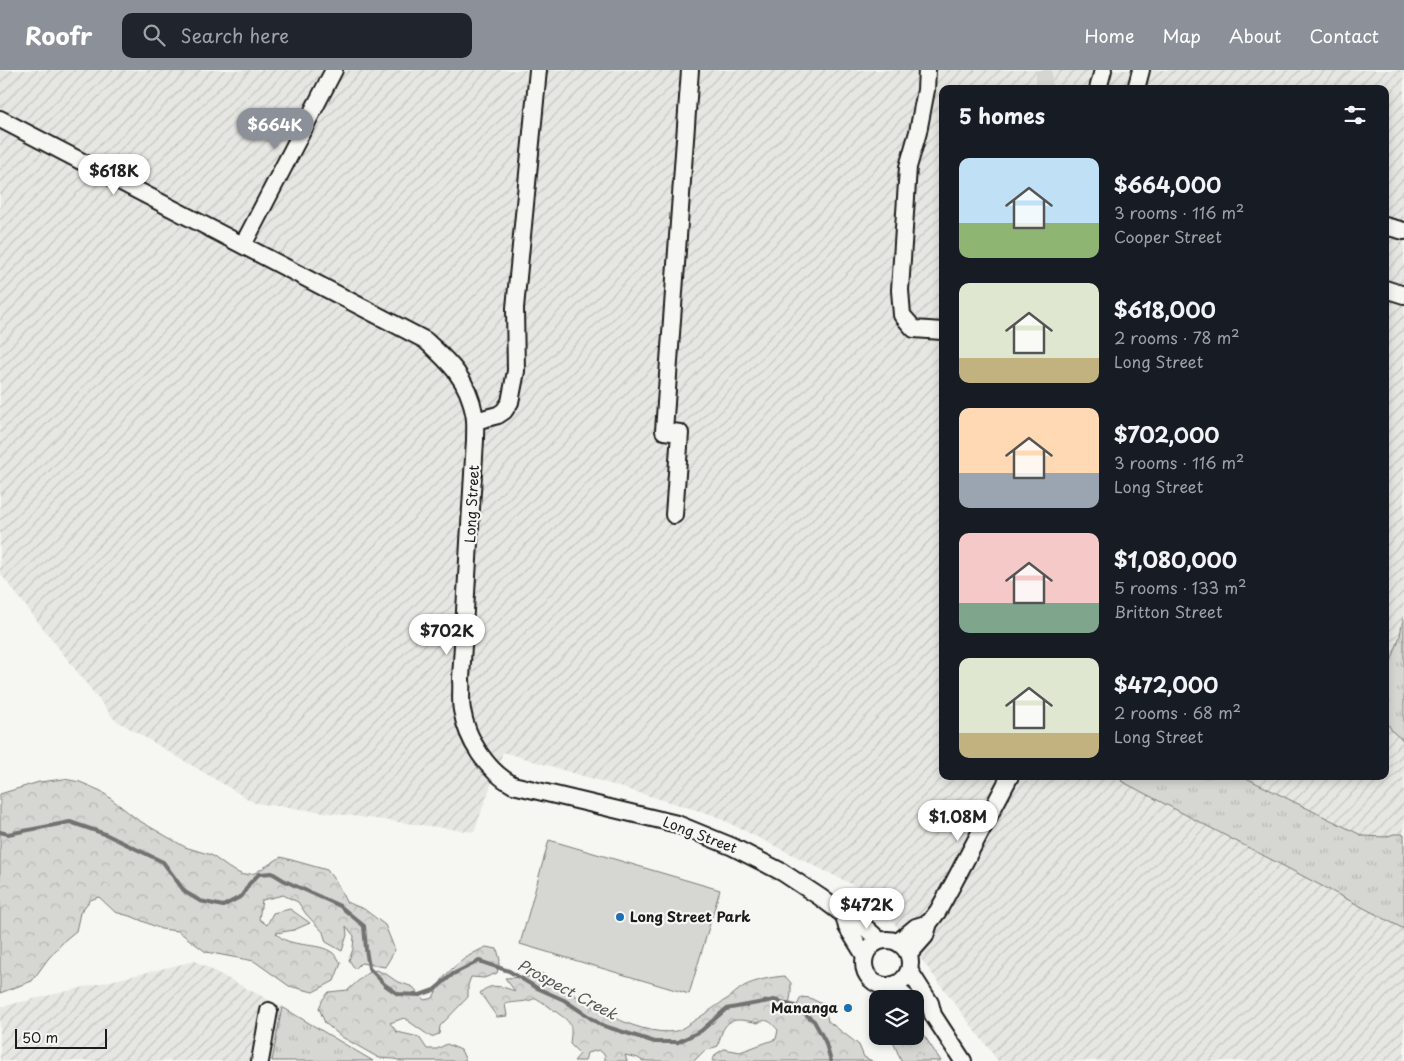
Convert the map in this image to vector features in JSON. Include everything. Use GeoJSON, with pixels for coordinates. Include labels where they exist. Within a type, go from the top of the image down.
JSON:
{"type":"FeatureCollection","features":[{"type":"Feature","properties":{"kind":"street"},"geometry":{"type":"LineString","coordinates":[[243,245],[334,70]]}},
{"type":"Feature","properties":{"kind":"street"},"geometry":{"type":"LineString","coordinates":[[475,421],[498,415],[504,411],[510,402],[516,371],[515,308],[538,70]]}},
{"type":"Feature","properties":{"kind":"street"},"geometry":{"type":"LineString","coordinates":[[674,515],[680,433],[664,431],[690,70]]}},
{"type":"Feature","properties":{"kind":"street"},"geometry":{"type":"LineString","coordinates":[[927,70],[926,90],[918,132],[908,166],[900,290],[902,315],[914,329],[939,331]]}},
{"type":"Feature","properties":{"kind":"street"},"geometry":{"type":"LineString","coordinates":[[1099,85],[1103,70]]}},
{"type":"Feature","properties":{"kind":"street"},"geometry":{"type":"LineString","coordinates":[[1137,85],[1141,70]]}},
{"type":"Feature","properties":{"kind":"street","name":"Long Street"},"geometry":{"type":"LineString","coordinates":[[0,119],[425,340],[450,363],[464,382],[475,421],[461,679],[462,710],[469,734],[483,759],[502,779],[513,785],[678,824],[733,847],[782,872],[844,915],[857,920],[880,941]]}},
{"type":"Feature","properties":{"kind":"street"},"geometry":{"type":"LineString","coordinates":[[1389,227],[1404,231]]}},
{"type":"Feature","properties":{"kind":"street"},"geometry":{"type":"LineString","coordinates":[[1389,290],[1404,294]]}},
{"type":"Feature","properties":{"kind":"street"},"geometry":{"type":"LineString","coordinates":[[963,1061],[933,1015],[930,1003],[906,955],[892,940],[880,941],[868,950],[865,956],[866,972],[870,979],[877,984],[884,986],[892,985],[906,977],[906,955],[916,927],[929,923],[938,911],[1008,780]]}},
{"type":"Feature","properties":{"kind":"street"},"geometry":{"type":"LineString","coordinates":[[844,915],[847,927],[865,956]]}},
{"type":"Feature","properties":{"kind":"street"},"geometry":{"type":"LineString","coordinates":[[892,985],[898,990]]}},
{"type":"Feature","properties":{"kind":"street"},"geometry":{"type":"LineString","coordinates":[[924,1010],[933,1015]]}},
{"type":"Feature","properties":{"kind":"street"},"geometry":{"type":"LineString","coordinates":[[260,1061],[269,1011]]}},
{"type":"Feature","properties":{"kind":"shaded area"},"geometry":{"type":"Polygon","coordinates":[[[0,70],[1404,70],[1404,1061],[998,1061],[873,895],[713,815],[503,752],[474,832],[255,803],[114,719],[0,573],[0,70]]]}},
{"type":"Feature","properties":{"kind":"shaded area"},"geometry":{"type":"Polygon","coordinates":[[[195,961],[282,1007],[373,1061],[0,1061],[0,1007],[195,961]]]}},
{"type":"Feature","properties":{"kind":"green space"},"geometry":{"type":"Polygon","coordinates":[[[1403,618],[1404,741],[1389,726],[1389,668],[1400,636],[1403,618]]]}},
{"type":"Feature","properties":{"kind":"green space"},"geometry":{"type":"Polygon","coordinates":[[[64,779],[80,782],[101,791],[138,820],[185,847],[211,855],[243,875],[255,873],[281,857],[327,870],[338,885],[346,902],[364,909],[385,925],[395,950],[385,967],[361,963],[355,969],[349,960],[353,949],[354,936],[346,926],[347,935],[342,951],[326,942],[323,932],[306,914],[298,902],[283,895],[262,900],[259,919],[267,925],[273,913],[290,909],[310,923],[294,930],[276,933],[282,938],[326,949],[333,953],[341,963],[334,981],[313,992],[289,986],[254,961],[206,952],[178,931],[161,929],[133,917],[115,912],[99,897],[90,900],[80,913],[76,931],[48,959],[32,981],[0,993],[0,794],[39,782],[64,779]]]}},
{"type":"Feature","properties":{"kind":"green space"},"geometry":{"type":"Polygon","coordinates":[[[1250,780],[1363,836],[1385,837],[1394,834],[1404,834],[1404,929],[1121,781],[1250,780]]]}},
{"type":"Feature","properties":{"kind":"green space","name":"Long Street Park"},"geometry":{"type":"Polygon","coordinates":[[[549,840],[720,890],[689,994],[520,944],[549,840]]]}},
{"type":"Feature","properties":{"kind":"green space"},"geometry":{"type":"Polygon","coordinates":[[[486,947],[497,949],[500,960],[497,973],[484,978],[471,977],[468,985],[468,997],[440,1026],[439,1034],[431,1037],[404,1018],[390,1023],[397,1032],[419,1037],[427,1049],[437,1049],[447,1044],[461,1050],[466,1061],[400,1061],[379,1058],[342,1037],[325,1023],[319,1008],[323,999],[329,992],[348,990],[366,974],[376,970],[396,981],[413,987],[424,1000],[433,998],[442,980],[456,965],[486,947]]]}},
{"type":"Feature","properties":{"kind":"green space"},"geometry":{"type":"Polygon","coordinates":[[[541,973],[571,993],[624,1022],[660,1031],[680,1030],[728,999],[744,986],[764,979],[785,976],[791,983],[788,1009],[794,1012],[801,997],[810,998],[824,1005],[828,1021],[859,1045],[864,1057],[872,1061],[712,1061],[716,1054],[724,1049],[740,1052],[776,1039],[778,1030],[767,1021],[758,1023],[736,1020],[726,1025],[718,1046],[704,1051],[694,1061],[643,1061],[625,1055],[627,1061],[605,1061],[605,1055],[599,1050],[587,1053],[585,1061],[574,1061],[580,1054],[570,1044],[571,1033],[567,1020],[536,998],[505,1004],[507,1016],[497,1017],[480,993],[493,986],[515,991],[505,978],[527,977],[541,973]]]}},
{"type":"Feature","properties":{"kind":"green space"},"geometry":{"type":"Polygon","coordinates":[[[282,1007],[373,1061],[272,1061],[282,1007]]]}},
{"type":"Feature","properties":{"kind":"green space"},"geometry":{"type":"Polygon","coordinates":[[[924,1036],[941,1061],[901,1061],[895,1045],[924,1045],[924,1036]]]}},
{"type":"Feature","properties":{"kind":"waterway","name":"Prospect Creek"},"geometry":{"type":"LineString","coordinates":[[0,832],[8,834],[70,822],[105,834],[163,862],[185,892],[200,901],[223,906],[242,896],[249,884],[259,874],[272,873],[285,881],[340,906],[364,926],[369,968],[385,985],[398,994],[420,995],[434,990],[453,974],[479,961],[509,971],[537,988],[564,1000],[601,1025],[655,1042],[678,1042],[701,1031],[726,1009],[774,1000],[795,1006],[814,1021],[825,1041],[831,1061]]}},
{"type":"Feature","properties":{"kind":"tunnel"},"geometry":{"type":"LineString","coordinates":[[1044,70],[1044,85]]}},
{"type":"Feature","properties":{"kind":"place","name":"Long Street Park"},"geometry":{"type":"Point","coordinates":[620,917]}},
{"type":"Feature","properties":{"kind":"place","name":"Mananga"},"geometry":{"type":"Point","coordinates":[848,1008]}}]}
